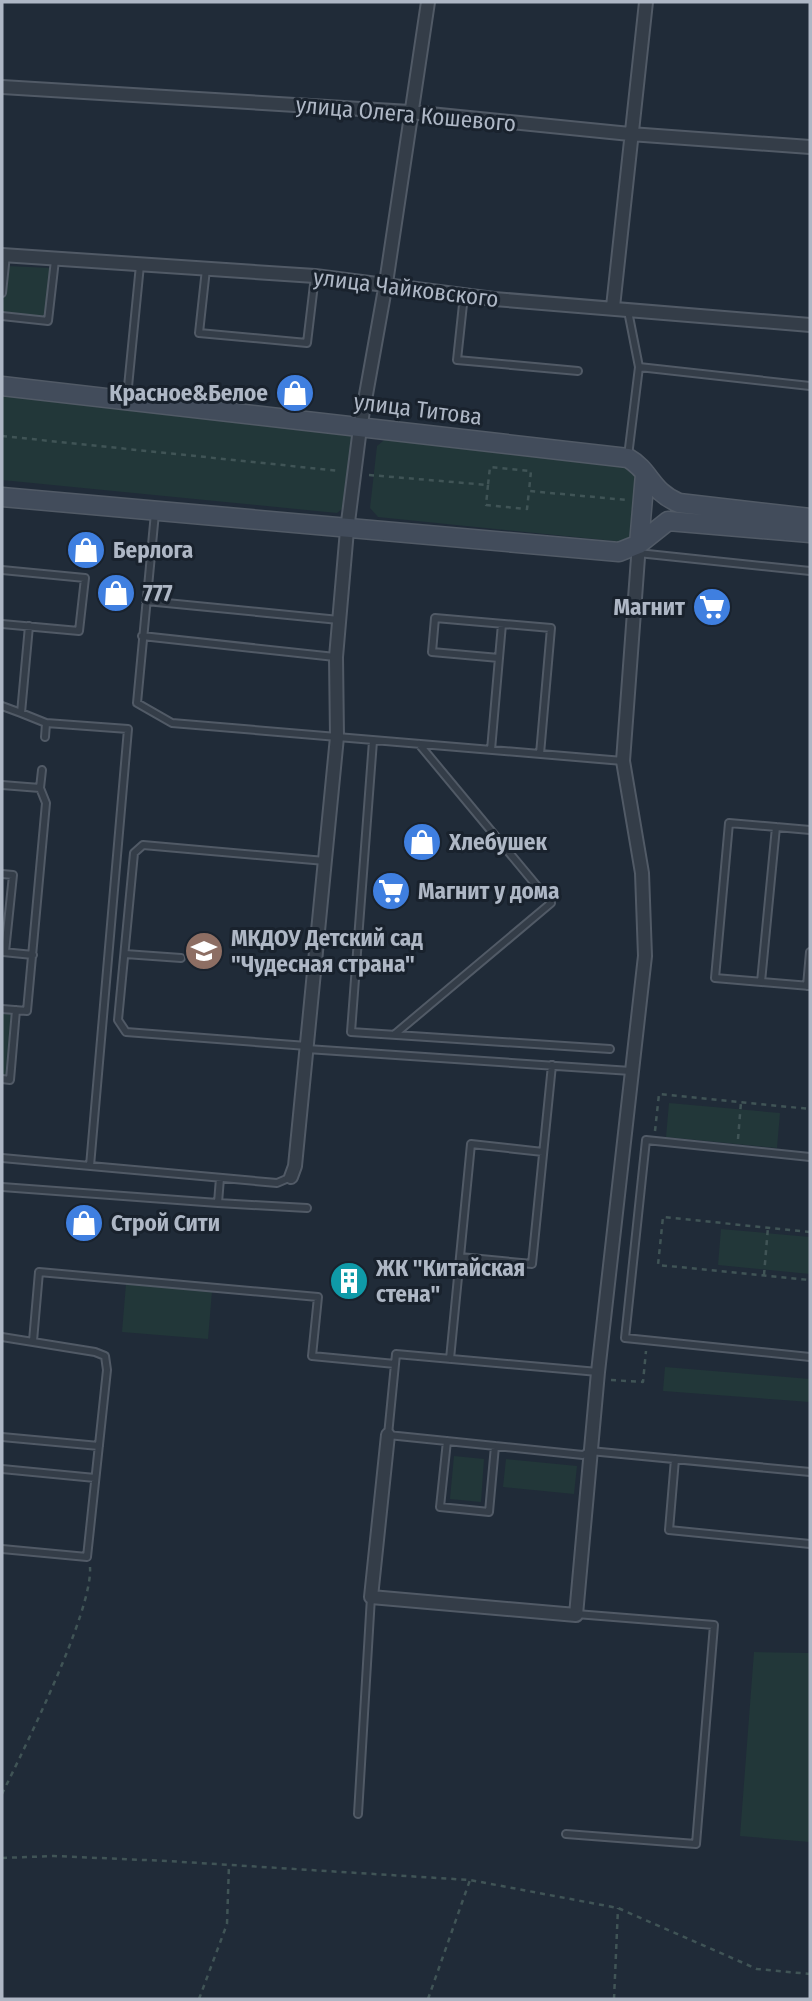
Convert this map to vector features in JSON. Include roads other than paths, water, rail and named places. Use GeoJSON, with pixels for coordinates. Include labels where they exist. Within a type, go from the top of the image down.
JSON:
{"type":"FeatureCollection","features":[{"type":"Feature","properties":{"kind":"street"},"geometry":{"type":"LineString","coordinates":[[291,1177],[295,1166],[337,737],[336,657],[347,530],[360,428],[386,283],[428,2]]}},
{"type":"Feature","properties":{"kind":"street"},"geometry":{"type":"LineString","coordinates":[[613,307],[646,2]]}},
{"type":"Feature","properties":{"kind":"street","name":"улица Олега Кошевого"},"geometry":{"type":"LineString","coordinates":[[2,87],[410,112],[630,134],[810,147]]}},
{"type":"Feature","properties":{"kind":"street","name":"улица Чайковского"},"geometry":{"type":"LineString","coordinates":[[4,255],[315,276],[464,295],[810,325]]}},
{"type":"Feature","properties":{"kind":"street","name":"улица Титова"},"geometry":{"type":"LineString","coordinates":[[2,386],[628,458]]}},
{"type":"Feature","properties":{"kind":"street"},"geometry":{"type":"LineString","coordinates":[[628,458],[663,497],[679,503],[810,518]]}},
{"type":"Feature","properties":{"kind":"street"},"geometry":{"type":"LineString","coordinates":[[388,1435],[371,1597],[576,1615],[597,1376],[633,1071],[645,943],[642,873],[623,761],[645,474]]}},
{"type":"Feature","properties":{"kind":"street"},"geometry":{"type":"LineString","coordinates":[[2,497],[155,513],[619,552],[638,549],[668,521],[810,533]]}},
{"type":"Feature","properties":{"kind":"street"},"geometry":{"type":"LineString","coordinates":[[619,552],[626,557],[636,573]]}},
{"type":"Feature","properties":{"kind":"lane"},"geometry":{"type":"LineString","coordinates":[[2,293],[4,255]]}},
{"type":"Feature","properties":{"kind":"lane"},"geometry":{"type":"LineString","coordinates":[[2,316],[48,321],[55,260]]}},
{"type":"Feature","properties":{"kind":"lane"},"geometry":{"type":"LineString","coordinates":[[126,399],[140,264]]}},
{"type":"Feature","properties":{"kind":"lane"},"geometry":{"type":"LineString","coordinates":[[206,269],[199,333],[307,343],[315,276]]}},
{"type":"Feature","properties":{"kind":"lane"},"geometry":{"type":"LineString","coordinates":[[464,295],[457,360],[578,371]]}},
{"type":"Feature","properties":{"kind":"lane"},"geometry":{"type":"LineString","coordinates":[[628,309],[639,367],[628,458]]}},
{"type":"Feature","properties":{"kind":"lane"},"geometry":{"type":"LineString","coordinates":[[639,367],[810,386]]}},
{"type":"Feature","properties":{"kind":"lane"},"geometry":{"type":"LineString","coordinates":[[155,513],[137,703],[172,723],[623,761]]}},
{"type":"Feature","properties":{"kind":"lane"},"geometry":{"type":"LineString","coordinates":[[638,549],[810,571]]}},
{"type":"Feature","properties":{"kind":"lane"},"geometry":{"type":"LineString","coordinates":[[2,570],[85,578],[79,631],[2,624]]}},
{"type":"Feature","properties":{"kind":"lane"},"geometry":{"type":"LineString","coordinates":[[146,601],[339,621]]}},
{"type":"Feature","properties":{"kind":"lane"},"geometry":{"type":"LineString","coordinates":[[499,658],[432,652],[435,618],[551,628],[540,754]]}},
{"type":"Feature","properties":{"kind":"lane"},"geometry":{"type":"LineString","coordinates":[[491,750],[502,624]]}},
{"type":"Feature","properties":{"kind":"lane"},"geometry":{"type":"LineString","coordinates":[[21,713],[29,626]]}},
{"type":"Feature","properties":{"kind":"lane"},"geometry":{"type":"LineString","coordinates":[[142,636],[336,657]]}},
{"type":"Feature","properties":{"kind":"lane"},"geometry":{"type":"LineString","coordinates":[[2,706],[46,723],[128,729],[90,1166]]}},
{"type":"Feature","properties":{"kind":"lane"},"geometry":{"type":"LineString","coordinates":[[45,737],[46,723]]}},
{"type":"Feature","properties":{"kind":"lane"},"geometry":{"type":"LineString","coordinates":[[373,741],[351,1032],[610,1049]]}},
{"type":"Feature","properties":{"kind":"lane"},"geometry":{"type":"LineString","coordinates":[[395,1034],[551,903],[419,744]]}},
{"type":"Feature","properties":{"kind":"lane"},"geometry":{"type":"LineString","coordinates":[[2,1009],[27,1011],[46,803],[40,788],[42,770]]}},
{"type":"Feature","properties":{"kind":"lane"},"geometry":{"type":"LineString","coordinates":[[2,785],[40,788]]}},
{"type":"Feature","properties":{"kind":"lane"},"geometry":{"type":"LineString","coordinates":[[810,830],[729,823],[715,978],[808,986],[810,952]]}},
{"type":"Feature","properties":{"kind":"lane"},"geometry":{"type":"LineString","coordinates":[[761,982],[776,827]]}},
{"type":"Feature","properties":{"kind":"lane"},"geometry":{"type":"LineString","coordinates":[[325,861],[143,845],[134,853],[118,1020],[127,1032],[633,1071]]}},
{"type":"Feature","properties":{"kind":"lane"},"geometry":{"type":"LineString","coordinates":[[2,874],[13,875],[3,952],[33,955]]}},
{"type":"Feature","properties":{"kind":"lane"},"geometry":{"type":"LineString","coordinates":[[125,954],[181,958]]}},
{"type":"Feature","properties":{"kind":"lane"},"geometry":{"type":"LineString","coordinates":[[2,1079],[10,1080],[16,1010]]}},
{"type":"Feature","properties":{"kind":"lane"},"geometry":{"type":"LineString","coordinates":[[460,1257],[532,1264],[552,1065]]}},
{"type":"Feature","properties":{"kind":"lane"},"geometry":{"type":"LineString","coordinates":[[810,1157],[646,1140],[625,1338],[810,1357]]}},
{"type":"Feature","properties":{"kind":"lane"},"geometry":{"type":"LineString","coordinates":[[450,1359],[471,1144],[543,1152]]}},
{"type":"Feature","properties":{"kind":"lane"},"geometry":{"type":"LineString","coordinates":[[2,1158],[277,1183],[291,1177]]}},
{"type":"Feature","properties":{"kind":"lane"},"geometry":{"type":"LineString","coordinates":[[218,1203],[220,1178]]}},
{"type":"Feature","properties":{"kind":"lane"},"geometry":{"type":"LineString","coordinates":[[2,1187],[307,1208]]}},
{"type":"Feature","properties":{"kind":"lane"},"geometry":{"type":"LineString","coordinates":[[33,1341],[40,1272],[318,1297],[312,1356],[395,1364]]}},
{"type":"Feature","properties":{"kind":"lane"},"geometry":{"type":"LineString","coordinates":[[2,1337],[104,1356],[107,1370],[88,1557],[2,1549]]}},
{"type":"Feature","properties":{"kind":"lane"},"geometry":{"type":"LineString","coordinates":[[597,1376],[396,1354],[388,1435],[583,1455],[590,1451],[810,1472]]}},
{"type":"Feature","properties":{"kind":"lane"},"geometry":{"type":"LineString","coordinates":[[2,1437],[99,1446]]}},
{"type":"Feature","properties":{"kind":"lane"},"geometry":{"type":"LineString","coordinates":[[447,1441],[440,1507],[477,1511],[489,1512],[495,1446]]}},
{"type":"Feature","properties":{"kind":"lane"},"geometry":{"type":"LineString","coordinates":[[675,1459],[669,1530],[810,1544]]}},
{"type":"Feature","properties":{"kind":"lane"},"geometry":{"type":"LineString","coordinates":[[2,1469],[95,1478]]}},
{"type":"Feature","properties":{"kind":"lane"},"geometry":{"type":"LineString","coordinates":[[358,1814],[371,1597]]}},
{"type":"Feature","properties":{"kind":"lane"},"geometry":{"type":"LineString","coordinates":[[566,1834],[696,1844],[714,1625],[576,1615]]}},
{"type":"Feature","properties":{"kind":"place","name":"Красное&Белое"},"geometry":{"type":"Point","coordinates":[295,393]}},
{"type":"Feature","properties":{"kind":"place","name":"Берлога"},"geometry":{"type":"Point","coordinates":[86,550]}},
{"type":"Feature","properties":{"kind":"place","name":"777"},"geometry":{"type":"Point","coordinates":[116,593]}},
{"type":"Feature","properties":{"kind":"place","name":"Магнит"},"geometry":{"type":"Point","coordinates":[712,607]}},
{"type":"Feature","properties":{"kind":"place","name":"Хлебушек"},"geometry":{"type":"Point","coordinates":[422,842]}},
{"type":"Feature","properties":{"kind":"place","name":"Магнит у дома"},"geometry":{"type":"Point","coordinates":[391,891]}},
{"type":"Feature","properties":{"kind":"place","name":"МКДОУ Детский сад \"Чудесная страна\""},"geometry":{"type":"Point","coordinates":[204,951]}},
{"type":"Feature","properties":{"kind":"place","name":"Строй Сити"},"geometry":{"type":"Point","coordinates":[84,1223]}},
{"type":"Feature","properties":{"kind":"place","name":"ЖК \"Китайская стена\""},"geometry":{"type":"Point","coordinates":[349,1281]}}]}
